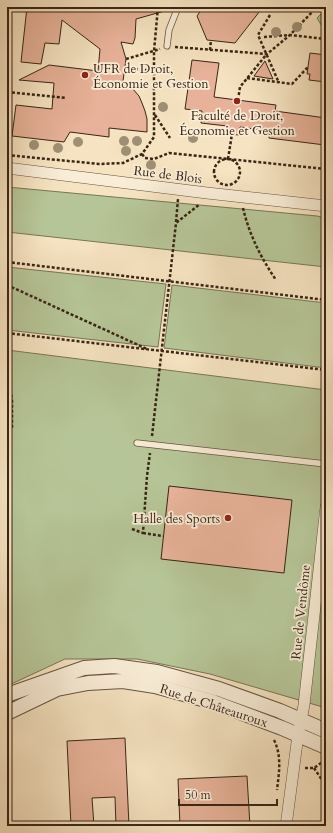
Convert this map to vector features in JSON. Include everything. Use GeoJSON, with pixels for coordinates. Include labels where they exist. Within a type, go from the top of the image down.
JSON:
{"type":"FeatureCollection","features":[{"type":"Feature","properties":{"kind":"street","name":"Rue de Blois"},"geometry":{"type":"LineString","coordinates":[[7,168],[326,206]]}},
{"type":"Feature","properties":{"kind":"street","name":"Rue de Vendôme"},"geometry":{"type":"LineString","coordinates":[[286,826],[300,720],[304,705],[326,507]]}},
{"type":"Feature","properties":{"kind":"street","name":"Rue de Châteauroux"},"geometry":{"type":"LineString","coordinates":[[7,695],[84,668],[114,666],[157,672],[218,689],[280,711],[326,731]]}},
{"type":"Feature","properties":{"kind":"street","name":"Rue de Châteauroux"},"geometry":{"type":"LineString","coordinates":[[7,713],[57,688],[88,683],[122,681],[155,686],[213,702],[298,735],[325,754]]}},
{"type":"Feature","properties":{"kind":"lane"},"geometry":{"type":"LineString","coordinates":[[167,46],[169,30],[178,7]]}},
{"type":"Feature","properties":{"kind":"lane"},"geometry":{"type":"LineString","coordinates":[[137,444],[326,464]]}},
{"type":"Feature","properties":{"kind":"path"},"geometry":{"type":"LineString","coordinates":[[7,154],[98,164],[123,163],[142,154],[154,137],[154,51],[158,7]]}},
{"type":"Feature","properties":{"kind":"path"},"geometry":{"type":"LineString","coordinates":[[238,100],[240,87],[267,54],[290,35],[316,7]]}},
{"type":"Feature","properties":{"kind":"path"},"geometry":{"type":"LineString","coordinates":[[192,8],[200,10]]}},
{"type":"Feature","properties":{"kind":"path"},"geometry":{"type":"LineString","coordinates":[[270,15],[258,35],[279,83]]}},
{"type":"Feature","properties":{"kind":"path"},"geometry":{"type":"LineString","coordinates":[[264,37],[290,35],[326,40]]}},
{"type":"Feature","properties":{"kind":"path"},"geometry":{"type":"LineString","coordinates":[[210,50],[211,40]]}},
{"type":"Feature","properties":{"kind":"path"},"geometry":{"type":"LineString","coordinates":[[126,59],[167,46],[267,54]]}},
{"type":"Feature","properties":{"kind":"path"},"geometry":{"type":"LineString","coordinates":[[124,68],[154,71]]}},
{"type":"Feature","properties":{"kind":"path"},"geometry":{"type":"LineString","coordinates":[[247,78],[292,84],[308,68]]}},
{"type":"Feature","properties":{"kind":"path"},"geometry":{"type":"LineString","coordinates":[[7,92],[66,98]]}},
{"type":"Feature","properties":{"kind":"path"},"geometry":{"type":"LineString","coordinates":[[154,114],[170,138]]}},
{"type":"Feature","properties":{"kind":"path"},"geometry":{"type":"LineString","coordinates":[[228,159],[232,134],[231,141]]}},
{"type":"Feature","properties":{"kind":"path"},"geometry":{"type":"LineString","coordinates":[[142,154],[145,158],[154,159],[169,153],[326,169]]}},
{"type":"Feature","properties":{"kind":"path"},"geometry":{"type":"LineString","coordinates":[[228,159],[236,163],[240,170],[240,174],[234,184],[226,186],[218,182],[215,178],[214,169],[220,162],[228,159]]}},
{"type":"Feature","properties":{"kind":"path"},"geometry":{"type":"LineString","coordinates":[[143,533],[147,476],[179,189]]}},
{"type":"Feature","properties":{"kind":"path"},"geometry":{"type":"LineString","coordinates":[[176,223],[206,200],[207,193]]}},
{"type":"Feature","properties":{"kind":"path"},"geometry":{"type":"LineString","coordinates":[[240,196],[250,232],[264,261],[276,280]]}},
{"type":"Feature","properties":{"kind":"path"},"geometry":{"type":"LineString","coordinates":[[7,262],[326,300]]}},
{"type":"Feature","properties":{"kind":"path"},"geometry":{"type":"LineString","coordinates":[[7,285],[149,350]]}},
{"type":"Feature","properties":{"kind":"path"},"geometry":{"type":"LineString","coordinates":[[7,333],[326,370]]}},
{"type":"Feature","properties":{"kind":"path"},"geometry":{"type":"LineString","coordinates":[[7,365],[12,401],[12,428]]}},
{"type":"Feature","properties":{"kind":"path"},"geometry":{"type":"LineString","coordinates":[[132,529],[143,533],[163,536]]}},
{"type":"Feature","properties":{"kind":"path"},"geometry":{"type":"LineString","coordinates":[[273,738],[279,752],[280,764]]}},
{"type":"Feature","properties":{"kind":"path"},"geometry":{"type":"LineString","coordinates":[[314,768],[325,754]]}},
{"type":"Feature","properties":{"kind":"path"},"geometry":{"type":"LineString","coordinates":[[305,768],[314,768]]}},
{"type":"Feature","properties":{"kind":"path"},"geometry":{"type":"LineString","coordinates":[[314,768],[326,786]]}},
{"type":"Feature","properties":{"kind":"green space"},"geometry":{"type":"Polygon","coordinates":[[[326,9],[326,33],[317,18],[326,9]]]}},
{"type":"Feature","properties":{"kind":"green space"},"geometry":{"type":"Polygon","coordinates":[[[7,187],[326,218],[326,267],[7,232],[7,187]]]}},
{"type":"Feature","properties":{"kind":"green space"},"geometry":{"type":"Polygon","coordinates":[[[7,267],[166,284],[158,347],[7,330],[7,267]]]}},
{"type":"Feature","properties":{"kind":"green space"},"geometry":{"type":"Polygon","coordinates":[[[172,285],[326,303],[326,368],[164,348],[172,285]]]}},
{"type":"Feature","properties":{"kind":"green space"},"geometry":{"type":"Polygon","coordinates":[[[7,350],[326,390],[326,708],[210,674],[137,659],[65,659],[7,686],[7,350]]]}},
{"type":"Feature","properties":{"kind":"building","name":"UFR de Droit, Économie et Gestion"},"geometry":{"type":"Polygon","coordinates":[[[27,7],[167,7],[168,10],[136,19],[135,38],[133,44],[121,42],[126,59],[123,81],[139,96],[147,119],[147,132],[109,128],[109,137],[70,132],[64,142],[12,136],[16,105],[52,109],[54,83],[19,80],[49,65],[98,71],[100,49],[62,20],[59,44],[45,43],[41,64],[21,62],[27,7]]]}},
{"type":"Feature","properties":{"kind":"building","name":"UFR de Droit, Économie et Gestion"},"geometry":{"type":"Polygon","coordinates":[[[203,7],[263,7],[235,43],[207,40],[197,16],[203,7]]]}},
{"type":"Feature","properties":{"kind":"building","name":"Faculté de Droit, Économie et Gestion"},"geometry":{"type":"Polygon","coordinates":[[[310,53],[326,55],[326,82],[309,80],[310,74],[307,74],[310,53]]]}},
{"type":"Feature","properties":{"kind":"building","name":"Faculté de Droit, Économie et Gestion"},"geometry":{"type":"Polygon","coordinates":[[[192,60],[219,63],[214,97],[276,105],[275,111],[326,118],[325,145],[269,138],[269,131],[240,127],[240,135],[226,134],[227,126],[201,123],[202,111],[185,109],[192,60]]]}},
{"type":"Feature","properties":{"kind":"building"},"geometry":{"type":"Polygon","coordinates":[[[265,61],[273,79],[254,76],[265,61]]]}},
{"type":"Feature","properties":{"kind":"building","name":"Halle des Sports"},"geometry":{"type":"Polygon","coordinates":[[[169,486],[292,500],[284,573],[161,559],[169,486]]]}},
{"type":"Feature","properties":{"kind":"building"},"geometry":{"type":"Polygon","coordinates":[[[125,738],[129,826],[116,826],[115,797],[92,798],[94,826],[71,826],[67,741],[125,738]]]}},
{"type":"Feature","properties":{"kind":"building"},"geometry":{"type":"Polygon","coordinates":[[[247,776],[250,826],[180,826],[178,779],[247,776]]]}},
{"type":"Feature","properties":{"kind":"place","name":"UFR de Droit, Économie et Gestion"},"geometry":{"type":"Point","coordinates":[85,75]}},
{"type":"Feature","properties":{"kind":"place","name":"Faculté de Droit, Économie et Gestion"},"geometry":{"type":"Point","coordinates":[237,101]}},
{"type":"Feature","properties":{"kind":"place","name":"Halle des Sports"},"geometry":{"type":"Point","coordinates":[228,518]}}]}
